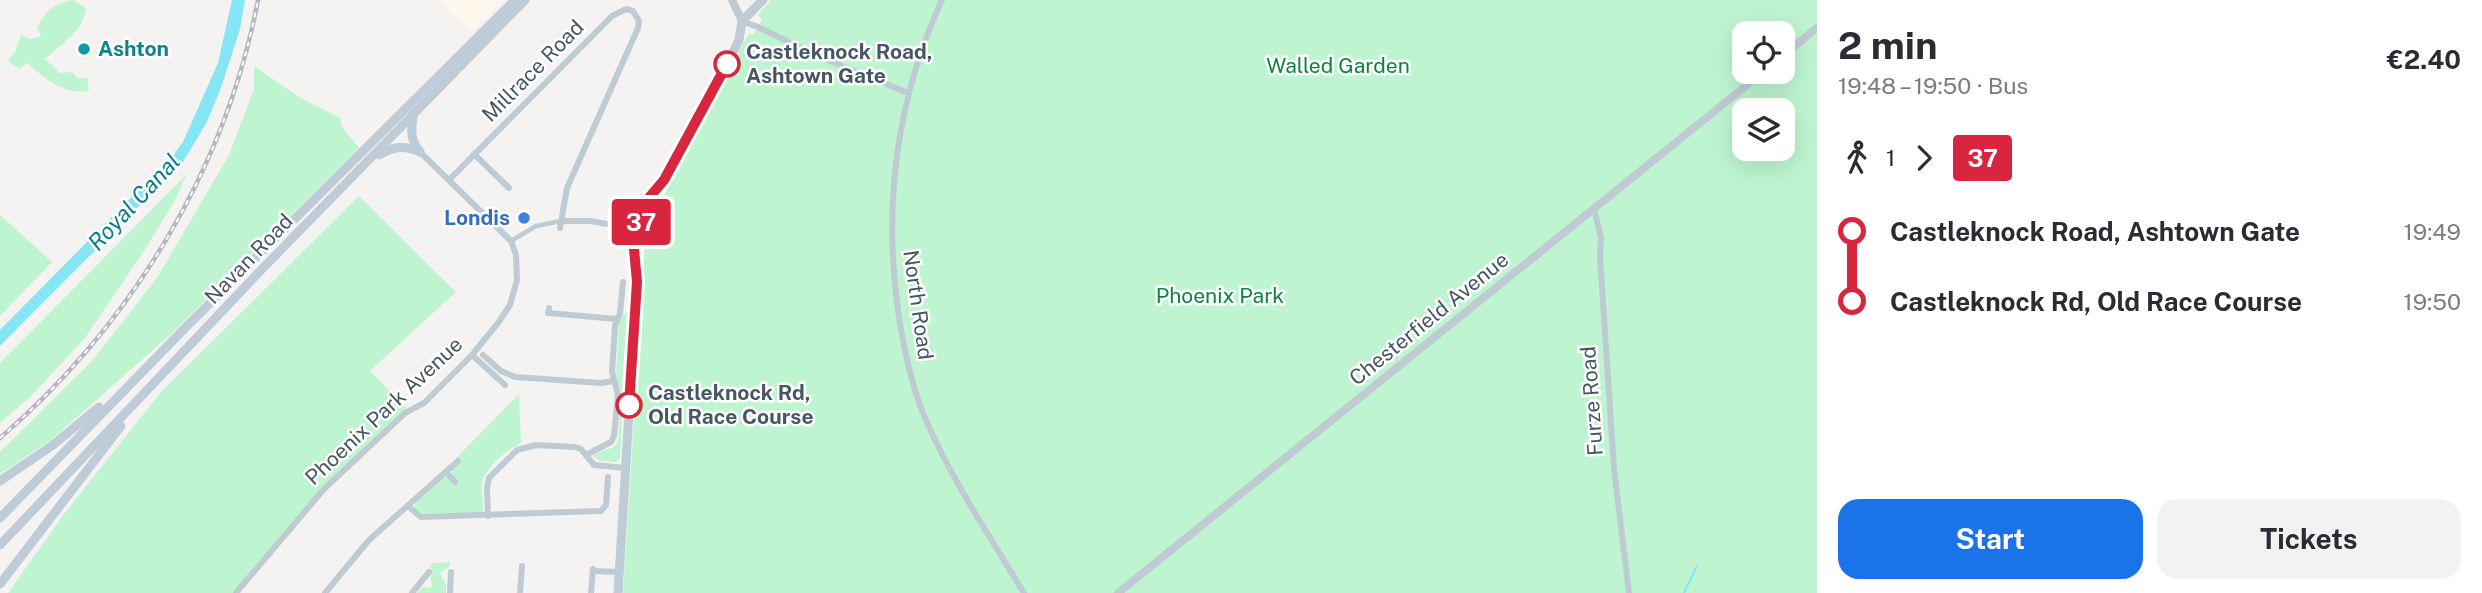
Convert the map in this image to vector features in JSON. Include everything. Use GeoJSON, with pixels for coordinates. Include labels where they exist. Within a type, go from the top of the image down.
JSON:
{"type":"FeatureCollection","features":[{"type":"Feature","properties":{"kind":"main road","name":"Navan Road"},"geometry":{"type":"LineString","coordinates":[[0,518],[185,328],[515,0]]}},
{"type":"Feature","properties":{"kind":"main road","name":"Navan Road"},"geometry":{"type":"LineString","coordinates":[[0,545],[525,0]]}},
{"type":"Feature","properties":{"kind":"main road"},"geometry":{"type":"LineString","coordinates":[[636,213],[673,167],[739,40],[742,22],[763,0]]}},
{"type":"Feature","properties":{"kind":"main road"},"geometry":{"type":"LineString","coordinates":[[413,114],[410,134],[420,152]]}},
{"type":"Feature","properties":{"kind":"main road"},"geometry":{"type":"LineString","coordinates":[[361,169],[392,148],[404,147],[420,152]]}},
{"type":"Feature","properties":{"kind":"main road"},"geometry":{"type":"LineString","coordinates":[[623,211],[636,213],[642,224],[639,233],[633,238],[620,237],[613,225],[616,217],[623,211]]}},
{"type":"Feature","properties":{"kind":"main road"},"geometry":{"type":"LineString","coordinates":[[618,593],[637,282],[633,238]]}},
{"type":"Feature","properties":{"kind":"main road"},"geometry":{"type":"LineString","coordinates":[[0,481],[88,417],[185,328]]}},
{"type":"Feature","properties":{"kind":"main road"},"geometry":{"type":"LineString","coordinates":[[0,584],[89,465],[181,355]]}},
{"type":"Feature","properties":{"kind":"street"},"geometry":{"type":"LineString","coordinates":[[732,0],[742,22],[858,74],[908,93]]}},
{"type":"Feature","properties":{"kind":"street","name":"North Road"},"geometry":{"type":"LineString","coordinates":[[942,0],[908,93],[894,170],[891,206],[895,287],[902,341],[911,379],[933,435],[1024,593]]}},
{"type":"Feature","properties":{"kind":"street","name":"Millrace Road"},"geometry":{"type":"LineString","coordinates":[[449,180],[613,15],[626,9],[633,11],[639,21],[638,28],[567,188],[560,224]]}},
{"type":"Feature","properties":{"kind":"street"},"geometry":{"type":"LineString","coordinates":[[1795,45],[1817,28]]}},
{"type":"Feature","properties":{"kind":"street","name":"Chesterfield Avenue"},"geometry":{"type":"LineString","coordinates":[[1118,593],[1748,84]]}},
{"type":"Feature","properties":{"kind":"street"},"geometry":{"type":"LineString","coordinates":[[420,152],[511,241],[536,226],[590,221],[613,225]]}},
{"type":"Feature","properties":{"kind":"street"},"geometry":{"type":"LineString","coordinates":[[474,155],[509,188]]}},
{"type":"Feature","properties":{"kind":"street","name":"Furze Road"},"geometry":{"type":"LineString","coordinates":[[1594,208],[1601,238],[1614,469],[1629,593]]}},
{"type":"Feature","properties":{"kind":"street","name":"Phoenix Park Avenue"},"geometry":{"type":"LineString","coordinates":[[236,593],[324,489],[405,414],[424,403],[472,355],[498,323],[510,305],[517,280],[516,255],[511,241]]}},
{"type":"Feature","properties":{"kind":"street"},"geometry":{"type":"LineString","coordinates":[[586,455],[613,440],[618,395],[612,372],[623,282]]}},
{"type":"Feature","properties":{"kind":"street"},"geometry":{"type":"LineString","coordinates":[[549,308],[548,313],[617,319]]}},
{"type":"Feature","properties":{"kind":"street"},"geometry":{"type":"LineString","coordinates":[[472,355],[505,385]]}},
{"type":"Feature","properties":{"kind":"street"},"geometry":{"type":"LineString","coordinates":[[483,355],[501,371],[515,377],[614,382]]}},
{"type":"Feature","properties":{"kind":"street"},"geometry":{"type":"LineString","coordinates":[[513,386],[515,377]]}},
{"type":"Feature","properties":{"kind":"street"},"geometry":{"type":"LineString","coordinates":[[488,516],[489,478],[517,450],[536,444],[575,447],[594,465],[625,468]]}},
{"type":"Feature","properties":{"kind":"street"},"geometry":{"type":"LineString","coordinates":[[325,593],[369,540],[458,461]]}},
{"type":"Feature","properties":{"kind":"street"},"geometry":{"type":"LineString","coordinates":[[446,472],[455,482]]}},
{"type":"Feature","properties":{"kind":"street"},"geometry":{"type":"LineString","coordinates":[[408,506],[421,517],[601,511],[606,505],[608,477]]}},
{"type":"Feature","properties":{"kind":"street"},"geometry":{"type":"LineString","coordinates":[[520,593],[522,566]]}},
{"type":"Feature","properties":{"kind":"street"},"geometry":{"type":"LineString","coordinates":[[590,593],[593,569],[619,572]]}},
{"type":"Feature","properties":{"kind":"street"},"geometry":{"type":"LineString","coordinates":[[412,593],[429,572]]}},
{"type":"Feature","properties":{"kind":"street"},"geometry":{"type":"LineString","coordinates":[[450,593],[451,572]]}},
{"type":"Feature","properties":{"kind":"shaded area"},"geometry":{"type":"Polygon","coordinates":[[[439,0],[503,0],[472,31],[439,0]]]}},
{"type":"Feature","properties":{"kind":"green space"},"geometry":{"type":"Polygon","coordinates":[[[73,0],[86,8],[81,24],[45,59],[60,73],[72,72],[77,78],[87,78],[89,91],[71,91],[48,80],[27,63],[19,69],[8,61],[15,52],[21,35],[30,39],[41,36],[37,27],[47,12],[61,3],[73,0]]]}},
{"type":"Feature","properties":{"kind":"green space","name":"Phoenix Park"},"geometry":{"type":"Polygon","coordinates":[[[771,0],[1817,0],[1817,593],[623,593],[646,230],[745,40],[749,34],[754,34],[762,20],[758,15],[771,0]]]}},
{"type":"Feature","properties":{"kind":"green space"},"geometry":{"type":"Polygon","coordinates":[[[254,66],[299,97],[340,118],[342,127],[359,148],[171,334],[51,440],[0,474],[0,452],[92,361],[157,278],[229,155],[254,89],[254,66]]]}},
{"type":"Feature","properties":{"kind":"green space"},"geometry":{"type":"Polygon","coordinates":[[[187,174],[148,245],[85,338],[31,396],[0,423],[0,363],[187,174]]]}},
{"type":"Feature","properties":{"kind":"green space"},"geometry":{"type":"Polygon","coordinates":[[[359,196],[456,292],[370,371],[406,408],[322,487],[233,593],[8,593],[64,514],[161,392],[359,196]]]}},
{"type":"Feature","properties":{"kind":"green space"},"geometry":{"type":"Polygon","coordinates":[[[0,215],[52,262],[0,316],[0,215]]]}},
{"type":"Feature","properties":{"kind":"green space"},"geometry":{"type":"Polygon","coordinates":[[[624,313],[627,313],[620,459],[617,462],[600,461],[594,457],[595,454],[614,447],[618,442],[621,392],[616,376],[619,323],[624,313]]]}},
{"type":"Feature","properties":{"kind":"green space"},"geometry":{"type":"Polygon","coordinates":[[[519,394],[521,443],[497,460],[487,472],[482,487],[483,513],[421,514],[414,509],[415,503],[442,479],[452,474],[458,463],[456,458],[519,394]]]}},
{"type":"Feature","properties":{"kind":"green space"},"geometry":{"type":"Polygon","coordinates":[[[450,562],[449,567],[440,573],[446,585],[446,593],[417,593],[423,587],[430,588],[432,585],[430,577],[433,571],[429,567],[433,563],[450,562]]]}},
{"type":"Feature","properties":{"kind":"water","name":"Royal Canal"},"geometry":{"type":"Polygon","coordinates":[[[232,0],[245,0],[240,29],[207,122],[183,162],[0,346],[0,330],[183,142],[218,63],[232,0]]]}},
{"type":"Feature","properties":{"kind":"waterway"},"geometry":{"type":"LineString","coordinates":[[1684,593],[1697,566]]}},
{"type":"Feature","properties":{"kind":"railway"},"geometry":{"type":"LineString","coordinates":[[0,438],[47,394],[91,346],[130,295],[166,240],[197,183],[222,124],[243,63],[258,0]]}},
{"type":"Feature","properties":{"kind":"bus line","name":"37"},"geometry":{"type":"LineString","coordinates":[[629,405],[637,282],[633,238],[639,233],[642,224],[636,213],[673,167],[727,64]]}},
{"type":"Feature","properties":{"kind":"place","name":"Ashton"},"geometry":{"type":"Point","coordinates":[84,49]}},
{"type":"Feature","properties":{"kind":"place","name":"Castleknock Road, Ashtown Gate"},"geometry":{"type":"Point","coordinates":[727,64]}},
{"type":"Feature","properties":{"kind":"place","name":"Londis"},"geometry":{"type":"Point","coordinates":[524,218]}},
{"type":"Feature","properties":{"kind":"place","name":"Castleknock Rd, Old Race Course"},"geometry":{"type":"Point","coordinates":[629,405]}},
{"type":"Feature","properties":{"kind":"park label","name":"Walled Garden"},"geometry":{"type":"Point","coordinates":[1338,66]}}]}
